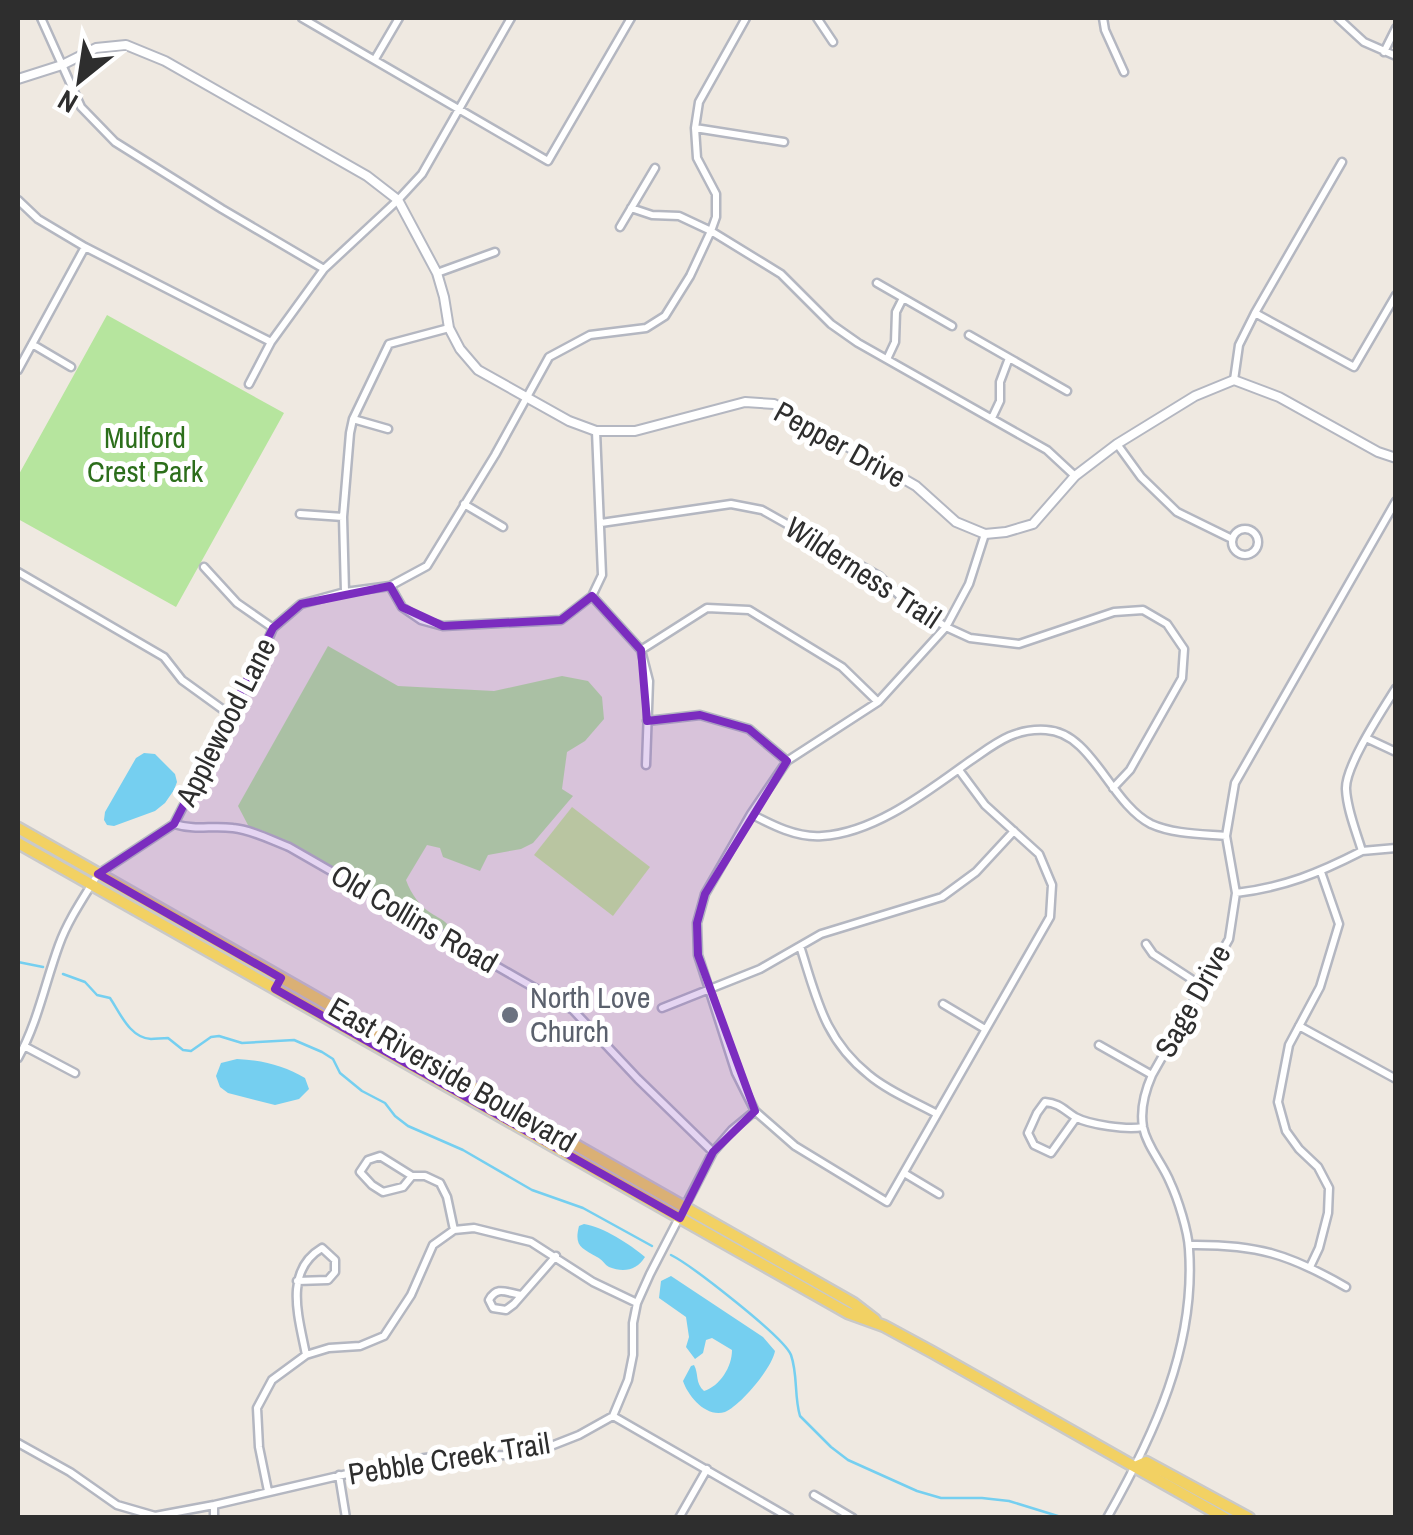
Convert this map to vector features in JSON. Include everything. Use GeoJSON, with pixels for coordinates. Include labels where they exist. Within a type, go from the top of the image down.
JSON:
{"type":"FeatureCollection","features":[{"type":"Feature","properties":{"kind":"main road","name":"East Riverside Boulevard"},"geometry":{"type":"LineString","coordinates":[[18,828],[95,879],[278,984],[852,1303],[884,1326],[1225,1518]]}},
{"type":"Feature","properties":{"kind":"main road","name":"East Riverside Boulevard"},"geometry":{"type":"LineString","coordinates":[[18,843],[95,879]]}},
{"type":"Feature","properties":{"kind":"main road","name":"East Riverside Boulevard"},"geometry":{"type":"LineString","coordinates":[[1136,1466],[1146,1462],[1249,1518]]}},
{"type":"Feature","properties":{"kind":"street"},"geometry":{"type":"LineString","coordinates":[[41,18],[81,106],[116,142],[222,210],[324,268]]}},
{"type":"Feature","properties":{"kind":"street"},"geometry":{"type":"LineString","coordinates":[[302,18],[548,161],[631,18]]}},
{"type":"Feature","properties":{"kind":"street"},"geometry":{"type":"LineString","coordinates":[[375,59],[399,18]]}},
{"type":"Feature","properties":{"kind":"street"},"geometry":{"type":"LineString","coordinates":[[249,384],[270,342],[324,268],[422,174],[511,18]]}},
{"type":"Feature","properties":{"kind":"street"},"geometry":{"type":"LineString","coordinates":[[746,18],[699,102],[695,128],[784,142]]}},
{"type":"Feature","properties":{"kind":"street"},"geometry":{"type":"LineString","coordinates":[[817,18],[833,42]]}},
{"type":"Feature","properties":{"kind":"street"},"geometry":{"type":"LineString","coordinates":[[1103,18],[1124,72]]}},
{"type":"Feature","properties":{"kind":"street"},"geometry":{"type":"LineString","coordinates":[[1338,18],[1364,42],[1396,56]]}},
{"type":"Feature","properties":{"kind":"street"},"geometry":{"type":"LineString","coordinates":[[1384,52],[1396,28]]}},
{"type":"Feature","properties":{"kind":"street","name":"Pepper Drive"},"geometry":{"type":"LineString","coordinates":[[18,78],[62,65],[96,48],[126,45],[165,60],[367,176],[398,200],[437,273],[449,328],[478,370],[569,421],[596,431],[635,431],[746,402],[774,404],[916,486],[956,522],[986,534]]}},
{"type":"Feature","properties":{"kind":"street","name":"Applewood Lane"},"geometry":{"type":"LineString","coordinates":[[18,1058],[63,935],[95,879],[174,824],[272,628],[300,604],[390,586],[427,566],[549,358],[590,335],[646,328],[665,316],[690,276],[716,217],[716,194],[697,158],[695,128]]}},
{"type":"Feature","properties":{"kind":"street"},"geometry":{"type":"LineString","coordinates":[[1234,380],[1239,345],[1254,312],[1342,162]]}},
{"type":"Feature","properties":{"kind":"street"},"geometry":{"type":"LineString","coordinates":[[620,227],[655,168]]}},
{"type":"Feature","properties":{"kind":"street"},"geometry":{"type":"LineString","coordinates":[[18,200],[38,219],[84,247],[270,342]]}},
{"type":"Feature","properties":{"kind":"street"},"geometry":{"type":"LineString","coordinates":[[631,208],[652,215],[679,216],[712,232],[781,274],[830,324],[1047,450],[1075,476]]}},
{"type":"Feature","properties":{"kind":"street"},"geometry":{"type":"LineString","coordinates":[[18,370],[84,247]]}},
{"type":"Feature","properties":{"kind":"street"},"geometry":{"type":"LineString","coordinates":[[437,273],[495,252]]}},
{"type":"Feature","properties":{"kind":"street"},"geometry":{"type":"LineString","coordinates":[[877,283],[952,326]]}},
{"type":"Feature","properties":{"kind":"street"},"geometry":{"type":"LineString","coordinates":[[1254,312],[1354,367],[1396,295]]}},
{"type":"Feature","properties":{"kind":"street"},"geometry":{"type":"LineString","coordinates":[[888,358],[895,342],[896,312],[903,298]]}},
{"type":"Feature","properties":{"kind":"street"},"geometry":{"type":"LineString","coordinates":[[345,592],[342,517],[354,419],[389,344],[449,328]]}},
{"type":"Feature","properties":{"kind":"street"},"geometry":{"type":"LineString","coordinates":[[969,335],[1068,391]]}},
{"type":"Feature","properties":{"kind":"street"},"geometry":{"type":"LineString","coordinates":[[32,344],[72,366]]}},
{"type":"Feature","properties":{"kind":"street"},"geometry":{"type":"LineString","coordinates":[[992,418],[1000,401],[1000,382],[1009,358]]}},
{"type":"Feature","properties":{"kind":"street"},"geometry":{"type":"LineString","coordinates":[[959,770],[984,805],[1039,854],[1052,886],[1050,917],[888,1202],[795,1146],[755,1111],[736,1073],[698,955],[698,923],[706,894],[751,814],[787,761],[878,702],[946,627],[969,584],[986,534],[1033,524],[1075,476],[1117,444],[1195,396],[1234,380],[1279,397],[1378,452],[1396,458]]}},
{"type":"Feature","properties":{"kind":"street"},"geometry":{"type":"LineString","coordinates":[[354,419],[388,430]]}},
{"type":"Feature","properties":{"kind":"street"},"geometry":{"type":"LineString","coordinates":[[390,586],[402,607],[421,620],[443,626],[562,620],[592,596],[602,575],[596,431]]}},
{"type":"Feature","properties":{"kind":"street"},"geometry":{"type":"LineString","coordinates":[[1117,444],[1141,477],[1176,512],[1232,539]]}},
{"type":"Feature","properties":{"kind":"street","name":"Sage Drive"},"geometry":{"type":"LineString","coordinates":[[1143,1126],[1144,1095],[1152,1075],[1230,938],[1236,894],[1226,836],[1235,783],[1396,501]]}},
{"type":"Feature","properties":{"kind":"street"},"geometry":{"type":"LineString","coordinates":[[464,504],[503,527]]}},
{"type":"Feature","properties":{"kind":"street","name":"Wilderness Trail"},"geometry":{"type":"LineString","coordinates":[[602,523],[731,504],[762,510],[879,576],[901,598],[970,638],[1019,644],[1114,612],[1143,610],[1167,624],[1184,649],[1182,678],[1130,770],[1113,788]]}},
{"type":"Feature","properties":{"kind":"street"},"geometry":{"type":"LineString","coordinates":[[300,514],[342,517]]}},
{"type":"Feature","properties":{"kind":"street"},"geometry":{"type":"LineString","coordinates":[[1250,530],[1257,536],[1258,545],[1254,552],[1242,554],[1233,547],[1232,539],[1237,531],[1250,530]]}},
{"type":"Feature","properties":{"kind":"street"},"geometry":{"type":"LineString","coordinates":[[204,568],[237,603],[272,628]]}},
{"type":"Feature","properties":{"kind":"street"},"geometry":{"type":"LineString","coordinates":[[18,572],[164,657],[182,680],[229,714]]}},
{"type":"Feature","properties":{"kind":"street"},"geometry":{"type":"LineString","coordinates":[[592,596],[641,650],[649,681],[646,765]]}},
{"type":"Feature","properties":{"kind":"street"},"geometry":{"type":"LineString","coordinates":[[641,650],[707,608],[750,610],[842,667],[878,702]]}},
{"type":"Feature","properties":{"kind":"street"},"geometry":{"type":"LineString","coordinates":[[1362,851],[1350,814],[1346,784],[1366,738],[1396,688]]}},
{"type":"Feature","properties":{"kind":"street"},"geometry":{"type":"LineString","coordinates":[[647,722],[700,715],[750,729],[787,761]]}},
{"type":"Feature","properties":{"kind":"street"},"geometry":{"type":"LineString","coordinates":[[751,814],[778,829],[820,837],[859,830],[913,801],[1009,734],[1048,729],[1074,740],[1124,804],[1151,824],[1226,836]]}},
{"type":"Feature","properties":{"kind":"street"},"geometry":{"type":"LineString","coordinates":[[1366,738],[1396,752]]}},
{"type":"Feature","properties":{"kind":"street","name":"Old Collins Road"},"geometry":{"type":"LineString","coordinates":[[174,824],[192,829],[232,828],[289,847],[573,1010],[713,1152]]}},
{"type":"Feature","properties":{"kind":"street"},"geometry":{"type":"LineString","coordinates":[[662,1008],[760,969],[821,934],[942,897],[976,872],[1014,832]]}},
{"type":"Feature","properties":{"kind":"street"},"geometry":{"type":"LineString","coordinates":[[1236,894],[1272,889],[1322,872],[1362,851],[1396,848]]}},
{"type":"Feature","properties":{"kind":"street"},"geometry":{"type":"LineString","coordinates":[[1310,1266],[1328,1213],[1329,1188],[1318,1167],[1286,1131],[1278,1102],[1288,1045],[1320,987],[1338,924],[1322,872]]}},
{"type":"Feature","properties":{"kind":"street"},"geometry":{"type":"LineString","coordinates":[[1146,944],[1152,954],[1202,986]]}},
{"type":"Feature","properties":{"kind":"street"},"geometry":{"type":"LineString","coordinates":[[800,946],[822,1016],[836,1044],[870,1077],[937,1114]]}},
{"type":"Feature","properties":{"kind":"street"},"geometry":{"type":"LineString","coordinates":[[943,1004],[985,1029]]}},
{"type":"Feature","properties":{"kind":"street"},"geometry":{"type":"LineString","coordinates":[[1299,1026],[1396,1079]]}},
{"type":"Feature","properties":{"kind":"street"},"geometry":{"type":"LineString","coordinates":[[1099,1045],[1152,1075]]}},
{"type":"Feature","properties":{"kind":"street"},"geometry":{"type":"LineString","coordinates":[[24,1046],[75,1073]]}},
{"type":"Feature","properties":{"kind":"street"},"geometry":{"type":"LineString","coordinates":[[1076,1118],[1051,1153],[1034,1145],[1028,1133],[1045,1102],[1060,1106],[1076,1118],[1129,1129],[1143,1126],[1171,1183],[1189,1245],[1189,1304],[1180,1351],[1165,1400],[1136,1466],[1107,1518]]}},
{"type":"Feature","properties":{"kind":"street"},"geometry":{"type":"LineString","coordinates":[[755,1111],[713,1152],[650,1274],[632,1323],[633,1356],[628,1380],[612,1416],[790,1518]]}},
{"type":"Feature","properties":{"kind":"street"},"geometry":{"type":"LineString","coordinates":[[412,1176],[403,1188],[383,1192],[360,1172],[368,1160],[380,1156],[412,1176],[425,1176],[440,1183],[454,1230]]}},
{"type":"Feature","properties":{"kind":"street"},"geometry":{"type":"LineString","coordinates":[[904,1173],[939,1194]]}},
{"type":"Feature","properties":{"kind":"street"},"geometry":{"type":"LineString","coordinates":[[268,1491],[259,1447],[257,1408],[272,1380],[306,1355],[329,1348],[360,1346],[384,1336],[411,1295],[432,1245],[454,1230],[474,1228],[516,1236],[637,1303]]}},
{"type":"Feature","properties":{"kind":"street"},"geometry":{"type":"LineString","coordinates":[[1189,1245],[1274,1252],[1346,1286]]}},
{"type":"Feature","properties":{"kind":"street"},"geometry":{"type":"LineString","coordinates":[[297,1282],[328,1280],[335,1272],[335,1260],[322,1248],[310,1255],[297,1282],[296,1301],[306,1355]]}},
{"type":"Feature","properties":{"kind":"street"},"geometry":{"type":"LineString","coordinates":[[521,1296],[500,1290],[488,1300],[493,1308],[506,1310],[521,1296],[556,1256]]}},
{"type":"Feature","properties":{"kind":"street","name":"Pebble Creek Trail"},"geometry":{"type":"LineString","coordinates":[[18,1443],[70,1472],[116,1505],[154,1516],[403,1461],[507,1455],[550,1446],[580,1435],[612,1416]]}},
{"type":"Feature","properties":{"kind":"street"},"geometry":{"type":"LineString","coordinates":[[679,1518],[707,1470]]}},
{"type":"Feature","properties":{"kind":"street"},"geometry":{"type":"LineString","coordinates":[[339,1475],[346,1518]]}},
{"type":"Feature","properties":{"kind":"street"},"geometry":{"type":"LineString","coordinates":[[814,1494],[853,1518]]}},
{"type":"Feature","properties":{"kind":"street"},"geometry":{"type":"LineString","coordinates":[[214,1505],[214,1518]]}},
{"type":"Feature","properties":{"kind":"highlighted area"},"geometry":{"type":"Polygon","coordinates":[[[390,586],[402,607],[443,626],[561,620],[592,596],[641,650],[647,721],[700,715],[749,729],[787,761],[705,894],[697,923],[698,955],[755,1111],[713,1152],[680,1218],[275,989],[281,978],[98,874],[174,824],[273,628],[301,604],[390,586]]]}},
{"type":"Feature","properties":{"kind":"green space","name":"Mulford Crest Park"},"geometry":{"type":"Polygon","coordinates":[[[107,315],[284,413],[176,607],[18,519],[18,476],[107,315]]]}},
{"type":"Feature","properties":{"kind":"green space"},"geometry":{"type":"Polygon","coordinates":[[[328,646],[398,686],[494,691],[562,676],[588,681],[602,697],[604,719],[585,741],[567,752],[562,789],[573,796],[533,843],[488,855],[480,871],[443,857],[440,848],[427,845],[406,880],[420,904],[448,925],[444,933],[301,850],[249,827],[238,806],[328,646]]]}},
{"type":"Feature","properties":{"kind":"green space"},"geometry":{"type":"Polygon","coordinates":[[[572,807],[650,867],[613,916],[534,855],[572,807]]]}},
{"type":"Feature","properties":{"kind":"water"},"geometry":{"type":"Polygon","coordinates":[[[144,753],[155,754],[175,774],[174,790],[155,811],[107,825],[105,812],[136,758],[144,753]]]}},
{"type":"Feature","properties":{"kind":"water"},"geometry":{"type":"Polygon","coordinates":[[[237,1059],[289,1070],[305,1078],[309,1089],[299,1099],[275,1105],[228,1093],[220,1087],[216,1076],[221,1063],[237,1059]]]}},
{"type":"Feature","properties":{"kind":"water"},"geometry":{"type":"Polygon","coordinates":[[[584,1224],[616,1237],[645,1257],[630,1269],[609,1267],[580,1246],[579,1226],[584,1224]]]}},
{"type":"Feature","properties":{"kind":"water"},"geometry":{"type":"Polygon","coordinates":[[[671,1276],[763,1337],[775,1351],[755,1385],[725,1412],[705,1409],[693,1399],[683,1381],[694,1365],[704,1391],[715,1385],[730,1363],[732,1350],[712,1338],[706,1340],[703,1353],[695,1359],[686,1347],[686,1317],[659,1298],[661,1281],[671,1276]]]}},
{"type":"Feature","properties":{"kind":"waterway"},"geometry":{"type":"LineString","coordinates":[[18,962],[43,967]]}},
{"type":"Feature","properties":{"kind":"waterway"},"geometry":{"type":"LineString","coordinates":[[63,974],[85,982],[97,995],[110,998],[137,1034],[151,1039],[168,1038],[183,1050],[191,1051],[219,1036],[242,1043],[294,1040],[322,1052],[333,1059],[340,1073],[385,1103],[408,1126],[463,1150],[532,1190],[583,1208],[652,1246]]}},
{"type":"Feature","properties":{"kind":"waterway"},"geometry":{"type":"LineString","coordinates":[[671,1255],[736,1302],[785,1346],[793,1363],[800,1416],[848,1460],[941,1498],[1009,1501],[1071,1518]]}},
{"type":"Feature","properties":{"kind":"place","name":"North Love Church"},"geometry":{"type":"Point","coordinates":[510,1015]}}]}
